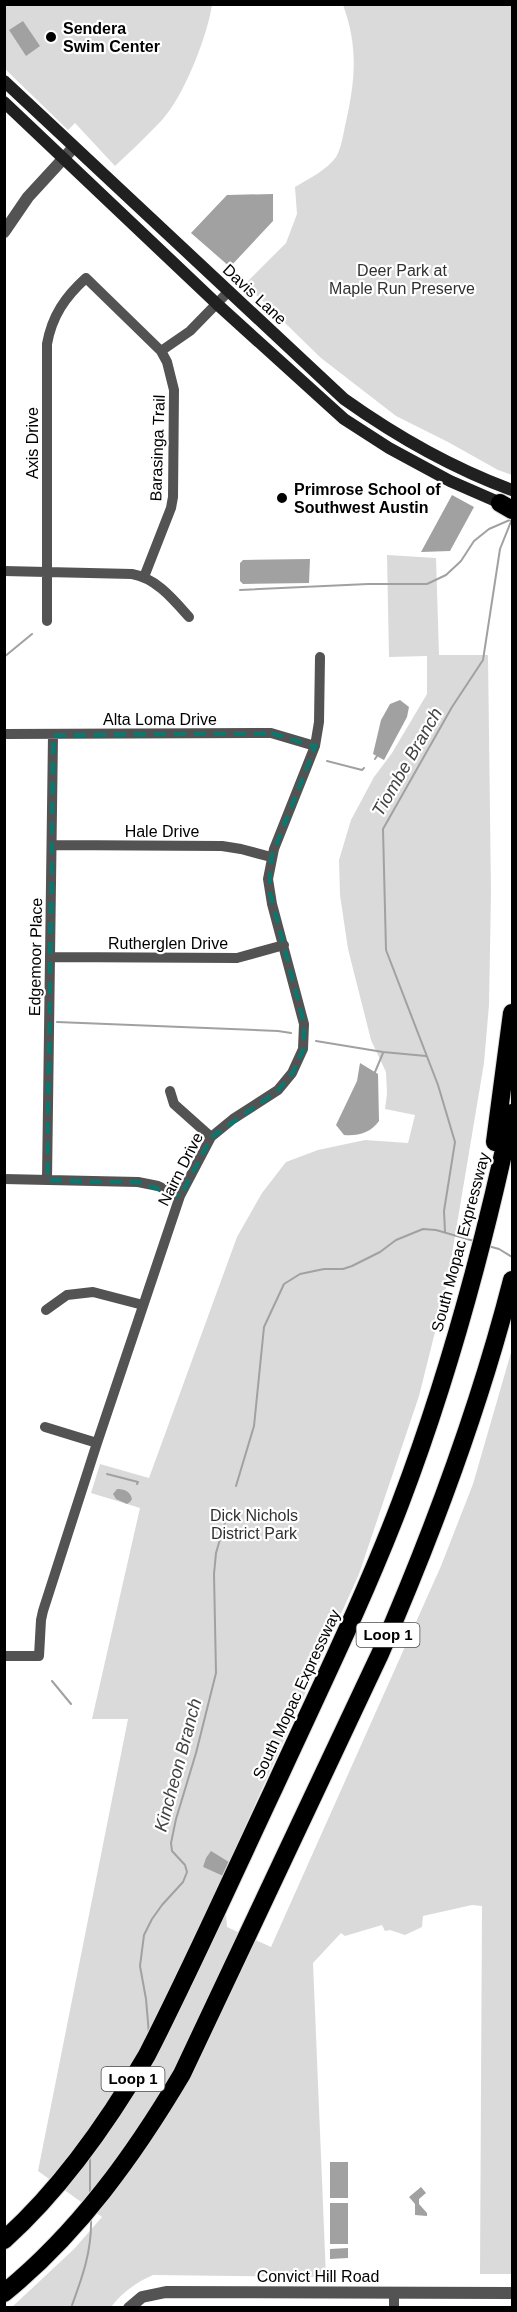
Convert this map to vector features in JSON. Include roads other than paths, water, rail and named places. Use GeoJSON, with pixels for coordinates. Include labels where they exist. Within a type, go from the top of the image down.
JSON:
{"type":"FeatureCollection","features":[{"type":"Feature","properties":{"kind":"highway"},"geometry":{"type":"LineString","coordinates":[[489,1200],[513,1013]]}},
{"type":"Feature","properties":{"kind":"highway","name":"South Mopac Expressway"},"geometry":{"type":"LineString","coordinates":[[4,2240],[63,2178],[122,2098],[169,2012],[372,1574],[429,1423],[487,1222],[489,1200],[513,1113]]}},
{"type":"Feature","properties":{"kind":"highway","name":"Loop 1"},"geometry":{"type":"LineString","coordinates":[[4,2293],[64,2236],[123,2165],[182,2074],[380,1654],[413,1578],[439,1515],[466,1437],[511,1286]]}},
{"type":"Feature","properties":{"kind":"main road","name":"Davis Lane"},"geometry":{"type":"LineString","coordinates":[[4,81],[228,292],[354,406],[401,436],[452,464],[513,490]]}},
{"type":"Feature","properties":{"kind":"main road","name":"Davis Lane"},"geometry":{"type":"LineString","coordinates":[[4,102],[217,304],[344,419],[409,459],[450,481],[508,507]]}},
{"type":"Feature","properties":{"kind":"main road"},"geometry":{"type":"LineString","coordinates":[[344,419],[354,406]]}},
{"type":"Feature","properties":{"kind":"street"},"geometry":{"type":"LineString","coordinates":[[4,232],[28,196],[74,147]]}},
{"type":"Feature","properties":{"kind":"street","name":"Barasinga Trail"},"geometry":{"type":"LineString","coordinates":[[86,278],[161,351],[171,372],[174,390],[174,486],[171,508],[144,577]]}},
{"type":"Feature","properties":{"kind":"street","name":"Axis Drive"},"geometry":{"type":"LineString","coordinates":[[47,621],[48,344],[50,327],[58,309],[86,278]]}},
{"type":"Feature","properties":{"kind":"street"},"geometry":{"type":"LineString","coordinates":[[161,351],[190,331],[228,292]]}},
{"type":"Feature","properties":{"kind":"street"},"geometry":{"type":"LineString","coordinates":[[4,572],[132,574],[144,577],[171,597],[189,617]]}},
{"type":"Feature","properties":{"kind":"street","name":"Nairn Drive"},"geometry":{"type":"LineString","coordinates":[[4,1656],[39,1656],[43,1611],[180,1196],[211,1137],[233,1119],[278,1090],[292,1073],[303,1049],[304,1024],[268,879],[272,857],[315,746],[319,722],[320,657]]}},
{"type":"Feature","properties":{"kind":"street","name":"Alta Loma Drive"},"geometry":{"type":"LineString","coordinates":[[4,734],[271,733],[315,746]]}},
{"type":"Feature","properties":{"kind":"street","name":"Edgemoor Place"},"geometry":{"type":"LineString","coordinates":[[47,1180],[52,735]]}},
{"type":"Feature","properties":{"kind":"street","name":"Hale Drive"},"geometry":{"type":"LineString","coordinates":[[52,845],[222,846],[272,857]]}},
{"type":"Feature","properties":{"kind":"street","name":"Rutherglen Drive"},"geometry":{"type":"LineString","coordinates":[[50,957],[228,958],[247,956],[284,945]]}},
{"type":"Feature","properties":{"kind":"street"},"geometry":{"type":"LineString","coordinates":[[170,1090],[174,1104],[211,1137]]}},
{"type":"Feature","properties":{"kind":"street"},"geometry":{"type":"LineString","coordinates":[[4,1179],[138,1182],[158,1186],[180,1196]]}},
{"type":"Feature","properties":{"kind":"street"},"geometry":{"type":"LineString","coordinates":[[46,1310],[67,1295],[93,1292],[143,1305]]}},
{"type":"Feature","properties":{"kind":"street"},"geometry":{"type":"LineString","coordinates":[[45,1427],[97,1443]]}},
{"type":"Feature","properties":{"kind":"street","name":"Convict Hill Road"},"geometry":{"type":"LineString","coordinates":[[129,2307],[142,2297],[166,2292],[513,2293]]}},
{"type":"Feature","properties":{"kind":"street"},"geometry":{"type":"LineString","coordinates":[[394,2293],[394,2307]]}},
{"type":"Feature","properties":{"kind":"waterway"},"geometry":{"type":"LineString","coordinates":[[240,590],[368,584],[427,584],[446,575],[461,561],[474,541],[489,529],[512,519]]}},
{"type":"Feature","properties":{"kind":"waterway","name":"Tiombe Branch"},"geometry":{"type":"LineString","coordinates":[[445,1232],[444,1211],[455,1142],[438,1085],[386,950],[383,829],[452,707],[483,660],[500,549],[512,519]]}},
{"type":"Feature","properties":{"kind":"waterway"},"geometry":{"type":"LineString","coordinates":[[4,657],[32,634]]}},
{"type":"Feature","properties":{"kind":"waterway"},"geometry":{"type":"LineString","coordinates":[[327,761],[362,770],[364,768]]}},
{"type":"Feature","properties":{"kind":"waterway"},"geometry":{"type":"LineString","coordinates":[[57,1022],[291,1033]]}},
{"type":"Feature","properties":{"kind":"waterway"},"geometry":{"type":"LineString","coordinates":[[316,1041],[383,1052],[426,1056]]}},
{"type":"Feature","properties":{"kind":"waterway"},"geometry":{"type":"LineString","coordinates":[[375,1072],[383,1053]]}},
{"type":"Feature","properties":{"kind":"waterway","name":"Kincheon Branch"},"geometry":{"type":"LineString","coordinates":[[236,1486],[254,1426],[264,1327],[284,1284],[300,1274],[352,1266],[380,1252],[396,1240],[423,1229],[436,1230],[474,1241]]}},
{"type":"Feature","properties":{"kind":"waterway","name":"Kincheon Branch"},"geometry":{"type":"LineString","coordinates":[[488,1246],[499,1249],[512,1257]]}},
{"type":"Feature","properties":{"kind":"waterway"},"geometry":{"type":"LineString","coordinates":[[107,1474],[138,1482],[137,1484]]}},
{"type":"Feature","properties":{"kind":"waterway","name":"Kincheon Branch"},"geometry":{"type":"LineString","coordinates":[[149,2034],[140,1966],[144,1935],[152,1919],[183,1882],[187,1872],[185,1865],[172,1851],[171,1843],[216,1673],[214,1574],[216,1553],[226,1519]]}},
{"type":"Feature","properties":{"kind":"waterway"},"geometry":{"type":"LineString","coordinates":[[52,1681],[71,1704]]}},
{"type":"Feature","properties":{"kind":"waterway","name":"Kincheon Branch"},"geometry":{"type":"LineString","coordinates":[[90,2156],[90,2195]]}},
{"type":"Feature","properties":{"kind":"waterway","name":"Kincheon Branch"},"geometry":{"type":"LineString","coordinates":[[71,2308],[88,2253],[91,2219]]}},
{"type":"Feature","properties":{"kind":"place","name":"Sendera Swim Center"},"geometry":{"type":"Point","coordinates":[51,37]}},
{"type":"Feature","properties":{"kind":"place","name":"Primrose School of Southwest Austin"},"geometry":{"type":"Point","coordinates":[282,498]}},
{"type":"Feature","properties":{"kind":"park label","name":"Deer Park at Maple Run Preserve"},"geometry":{"type":"Point","coordinates":[402,279]}},
{"type":"Feature","properties":{"kind":"park label","name":"Dick Nichols District Park"},"geometry":{"type":"Point","coordinates":[254,1524]}}]}
